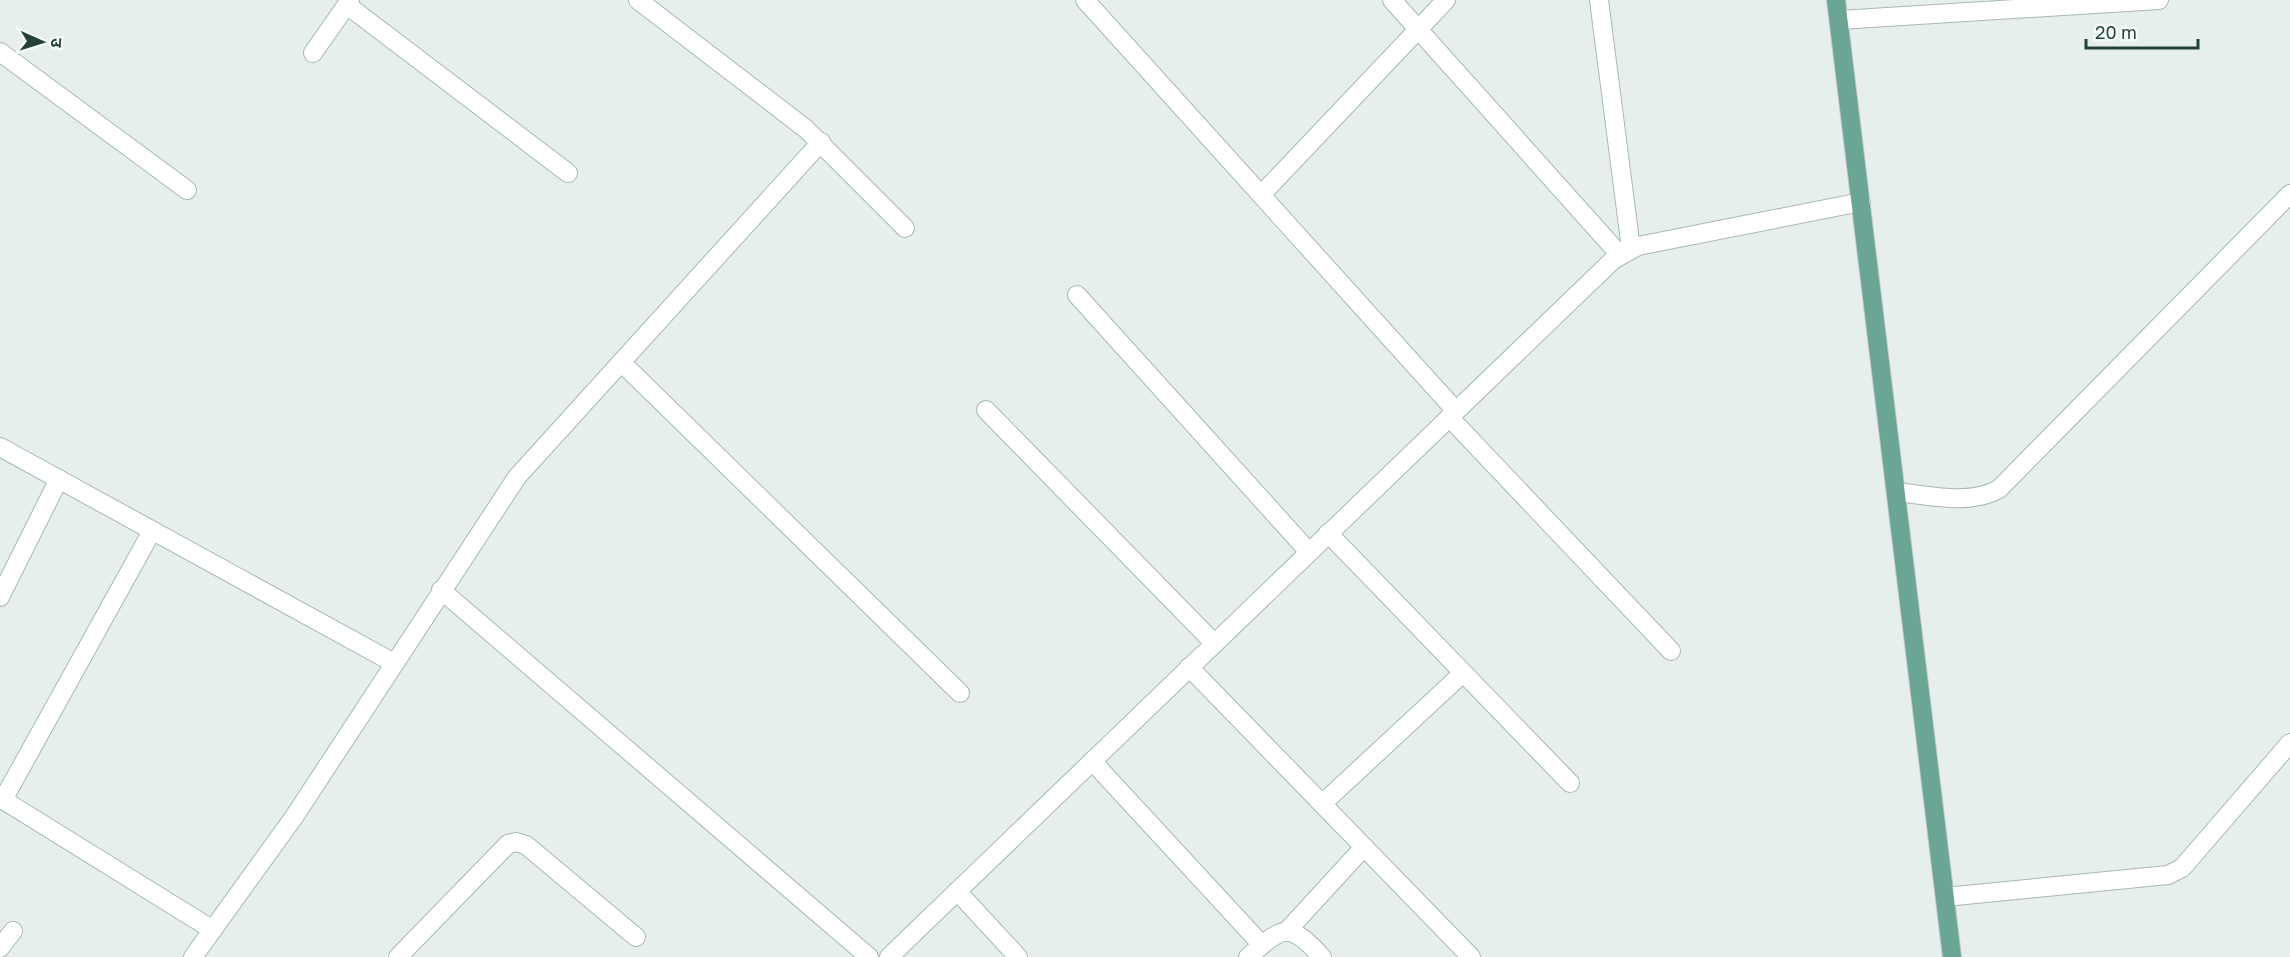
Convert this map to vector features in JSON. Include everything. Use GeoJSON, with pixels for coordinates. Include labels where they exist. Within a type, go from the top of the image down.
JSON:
{"type":"FeatureCollection","features":[{"type":"Feature","properties":{"kind":"main road"},"geometry":{"type":"LineString","coordinates":[[1836,0],[1952,957]]}},
{"type":"Feature","properties":{"kind":"street"},"geometry":{"type":"LineString","coordinates":[[638,0],[821,142],[905,228]]}},
{"type":"Feature","properties":{"kind":"street"},"geometry":{"type":"LineString","coordinates":[[1084,0],[1261,195],[1452,414],[1671,651]]}},
{"type":"Feature","properties":{"kind":"street"},"geometry":{"type":"LineString","coordinates":[[1392,0],[1625,252]]}},
{"type":"Feature","properties":{"kind":"street"},"geometry":{"type":"LineString","coordinates":[[1261,195],[1446,0]]}},
{"type":"Feature","properties":{"kind":"street"},"geometry":{"type":"LineString","coordinates":[[1599,0],[1625,252]]}},
{"type":"Feature","properties":{"kind":"street"},"geometry":{"type":"LineString","coordinates":[[1839,20],[2159,0]]}},
{"type":"Feature","properties":{"kind":"street"},"geometry":{"type":"LineString","coordinates":[[313,53],[348,3],[568,173]]}},
{"type":"Feature","properties":{"kind":"street"},"geometry":{"type":"LineString","coordinates":[[0,52],[187,190]]}},
{"type":"Feature","properties":{"kind":"street"},"geometry":{"type":"LineString","coordinates":[[193,957],[281,836],[517,477],[821,142]]}},
{"type":"Feature","properties":{"kind":"street"},"geometry":{"type":"LineString","coordinates":[[1896,492],[1970,498],[1985,497],[1999,489],[2290,194]]}},
{"type":"Feature","properties":{"kind":"street"},"geometry":{"type":"LineString","coordinates":[[889,957],[1452,414],[1625,252],[1861,202]]}},
{"type":"Feature","properties":{"kind":"street"},"geometry":{"type":"LineString","coordinates":[[1077,295],[1309,552]]}},
{"type":"Feature","properties":{"kind":"street"},"geometry":{"type":"LineString","coordinates":[[621,362],[960,693]]}},
{"type":"Feature","properties":{"kind":"street"},"geometry":{"type":"LineString","coordinates":[[986,410],[1214,643]]}},
{"type":"Feature","properties":{"kind":"street"},"geometry":{"type":"LineString","coordinates":[[0,447],[394,663]]}},
{"type":"Feature","properties":{"kind":"street"},"geometry":{"type":"LineString","coordinates":[[0,597],[59,479]]}},
{"type":"Feature","properties":{"kind":"street"},"geometry":{"type":"LineString","coordinates":[[152,531],[2,799],[213,930]]}},
{"type":"Feature","properties":{"kind":"street"},"geometry":{"type":"LineString","coordinates":[[1328,533],[1570,783]]}},
{"type":"Feature","properties":{"kind":"street"},"geometry":{"type":"LineString","coordinates":[[441,590],[869,957]]}},
{"type":"Feature","properties":{"kind":"street"},"geometry":{"type":"LineString","coordinates":[[1189,667],[1470,957]]}},
{"type":"Feature","properties":{"kind":"street"},"geometry":{"type":"LineString","coordinates":[[1322,804],[1463,673]]}},
{"type":"Feature","properties":{"kind":"street"},"geometry":{"type":"LineString","coordinates":[[1945,897],[2168,875],[2182,868],[2290,743]]}},
{"type":"Feature","properties":{"kind":"street"},"geometry":{"type":"LineString","coordinates":[[1092,761],[1262,945]]}},
{"type":"Feature","properties":{"kind":"street"},"geometry":{"type":"LineString","coordinates":[[398,957],[508,844],[516,842],[526,845],[636,937]]}},
{"type":"Feature","properties":{"kind":"street"},"geometry":{"type":"LineString","coordinates":[[1286,932],[1364,847]]}},
{"type":"Feature","properties":{"kind":"street"},"geometry":{"type":"LineString","coordinates":[[957,891],[1018,957]]}},
{"type":"Feature","properties":{"kind":"street"},"geometry":{"type":"LineString","coordinates":[[0,948],[13,931]]}},
{"type":"Feature","properties":{"kind":"street"},"geometry":{"type":"LineString","coordinates":[[1248,957],[1274,934],[1286,932],[1300,933],[1322,957]]}}]}
